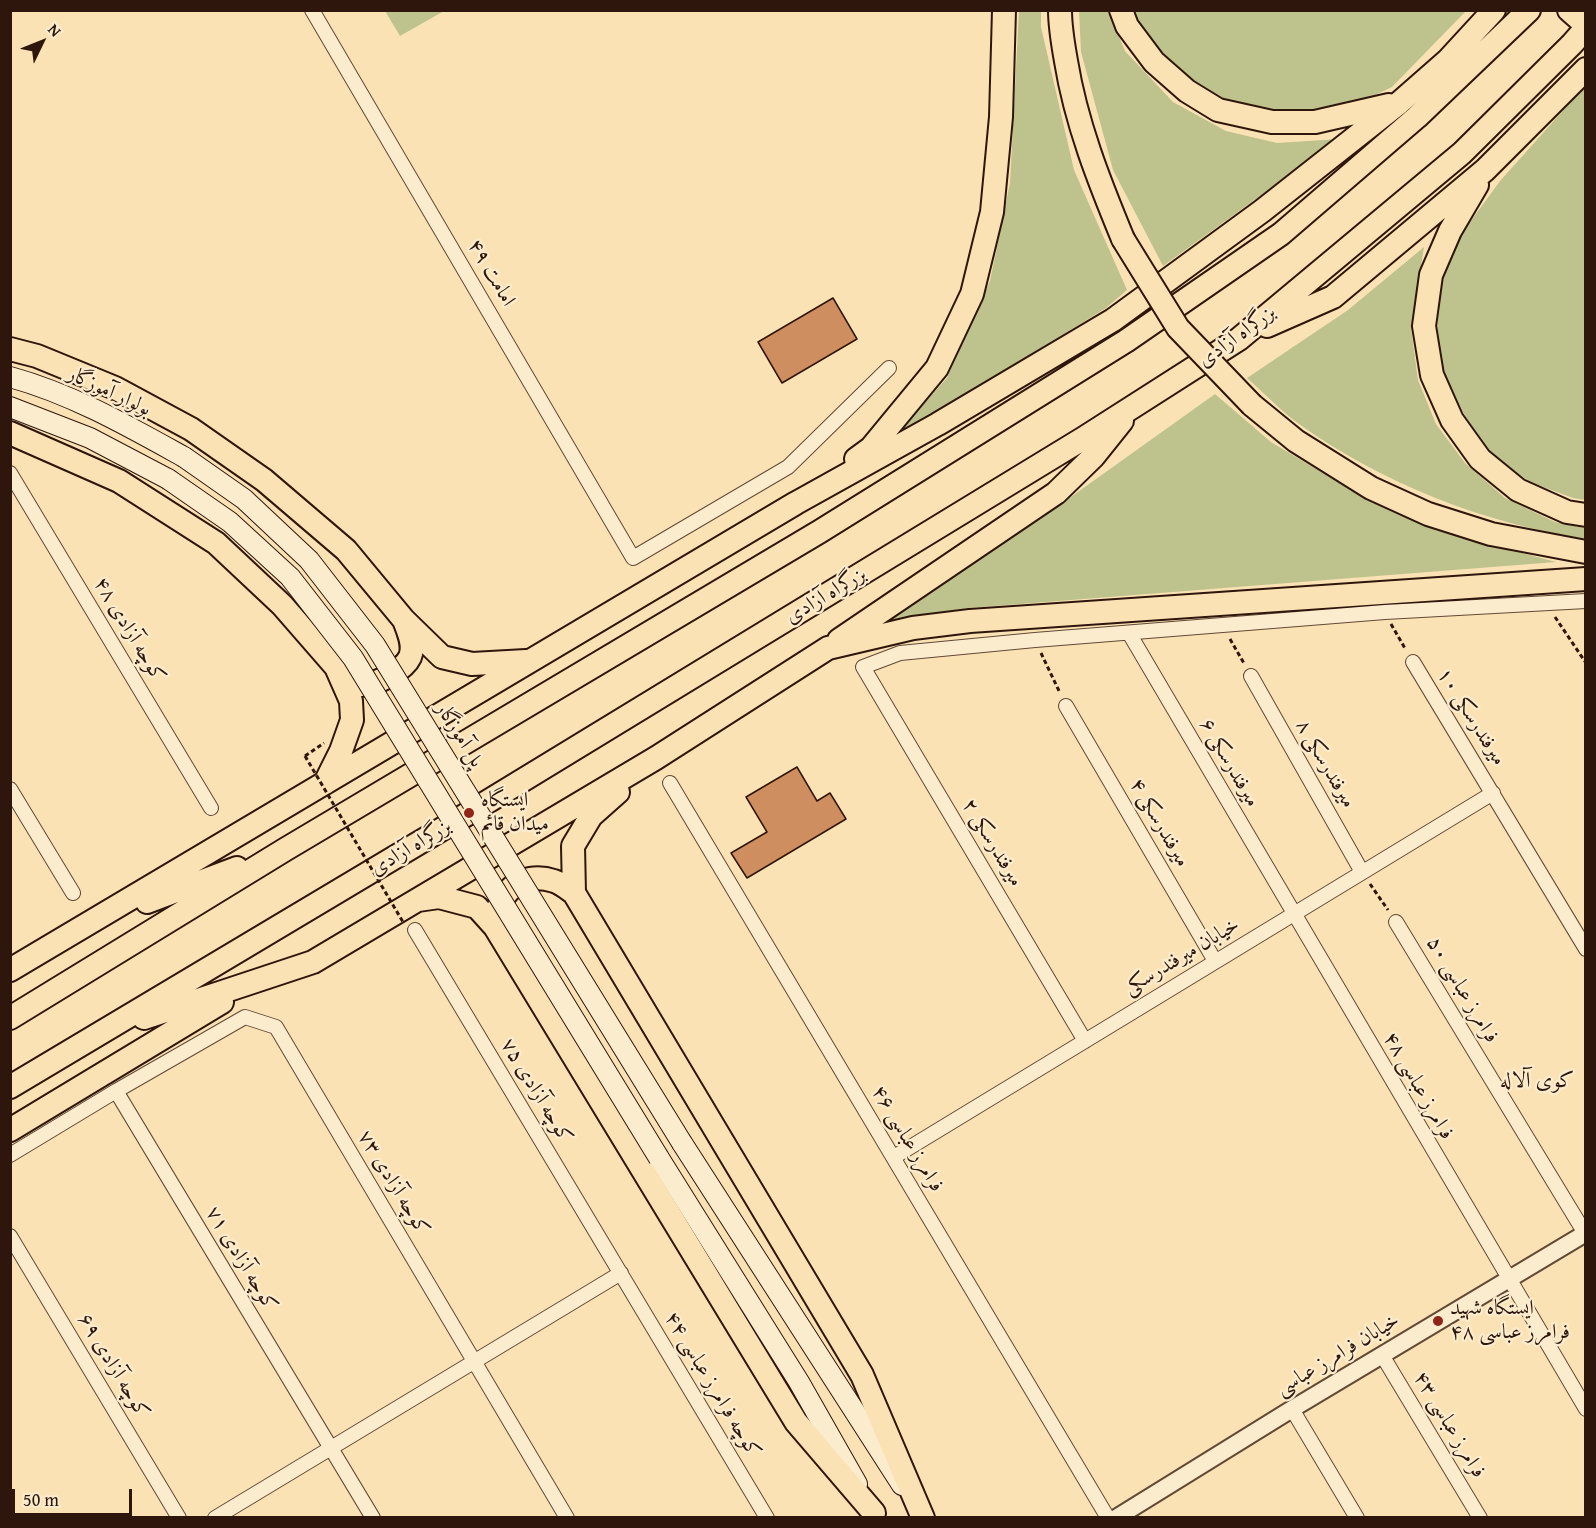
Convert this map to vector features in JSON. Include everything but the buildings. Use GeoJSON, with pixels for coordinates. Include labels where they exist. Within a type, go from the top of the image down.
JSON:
{"type":"FeatureCollection","features":[{"type":"Feature","properties":{"kind":"highway"},"geometry":{"type":"LineString","coordinates":[[796,503],[871,448],[937,368],[972,294],[992,212],[1001,117],[1004,10]]}},
{"type":"Feature","properties":{"kind":"highway"},"geometry":{"type":"LineString","coordinates":[[1060,10],[1060,24],[1071,89],[1093,168],[1123,239],[1178,328],[1252,405],[1296,441],[1352,477],[1428,514],[1491,534],[1586,552]]}},
{"type":"Feature","properties":{"kind":"highway"},"geometry":{"type":"LineString","coordinates":[[1121,10],[1127,26],[1154,62],[1187,91],[1218,110],[1272,123],[1315,123],[1399,102]]}},
{"type":"Feature","properties":{"kind":"highway"},"geometry":{"type":"LineString","coordinates":[[10,970],[796,503],[938,424],[1113,320],[1262,211],[1399,102],[1448,60],[1494,10]]}},
{"type":"Feature","properties":{"kind":"highway"},"geometry":{"type":"LineString","coordinates":[[10,1018],[286,849],[819,532],[1126,341],[1281,234],[1417,117],[1529,10]]}},
{"type":"Feature","properties":{"kind":"highway"},"geometry":{"type":"LineString","coordinates":[[1569,10],[1586,26]]}},
{"type":"Feature","properties":{"kind":"highway","name":"بزرگراه آزادی"},"geometry":{"type":"LineString","coordinates":[[10,1088],[478,807],[1132,409],[1239,339],[1462,153],[1572,44],[1586,26]]}},
{"type":"Feature","properties":{"kind":"highway"},"geometry":{"type":"LineString","coordinates":[[1239,339],[1333,297],[1485,170],[1586,69]]}},
{"type":"Feature","properties":{"kind":"highway"},"geometry":{"type":"LineString","coordinates":[[1485,170],[1450,231],[1431,275],[1424,326],[1431,375],[1452,420],[1480,459],[1518,490],[1568,512],[1586,515]]}},
{"type":"Feature","properties":{"kind":"highway"},"geometry":{"type":"LineString","coordinates":[[10,349],[37,356],[115,388],[191,429],[264,480],[346,550],[405,620],[442,657],[472,664],[531,661]]}},
{"type":"Feature","properties":{"kind":"highway"},"geometry":{"type":"LineString","coordinates":[[102,1032],[313,962],[656,758],[828,648],[1056,493],[1094,456],[1132,409]]}},
{"type":"Feature","properties":{"kind":"highway"},"geometry":{"type":"LineString","coordinates":[[10,433],[119,481],[216,543],[282,605],[346,680],[361,686],[381,681],[397,671],[410,657],[412,641],[405,620]]}},
{"type":"Feature","properties":{"kind":"highway"},"geometry":{"type":"LineString","coordinates":[[828,648],[913,628],[970,621],[1586,579]]}},
{"type":"Feature","properties":{"kind":"highway"},"geometry":{"type":"LineString","coordinates":[[325,783],[341,751],[352,720],[351,701],[336,667]]}},
{"type":"Feature","properties":{"kind":"highway"},"geometry":{"type":"LineString","coordinates":[[574,893],[573,846],[591,816],[656,758]]}},
{"type":"Feature","properties":{"kind":"highway"},"geometry":{"type":"LineString","coordinates":[[91,923],[286,849]]}},
{"type":"Feature","properties":{"kind":"highway"},"geometry":{"type":"LineString","coordinates":[[495,927],[495,913],[503,895],[518,883],[537,878],[556,881],[574,893],[862,1375],[923,1518]]}},
{"type":"Feature","properties":{"kind":"highway"},"geometry":{"type":"LineString","coordinates":[[414,901],[439,897],[477,907],[495,927],[796,1422],[875,1515]]}},
{"type":"Feature","properties":{"kind":"highway"},"geometry":{"type":"LineString","coordinates":[[10,1130],[257,981]]}},
{"type":"Feature","properties":{"kind":"main road","name":"بولوار آموزگار"},"geometry":{"type":"LineString","coordinates":[[10,377],[32,383],[104,414],[184,457]]}},
{"type":"Feature","properties":{"kind":"main road"},"geometry":{"type":"LineString","coordinates":[[10,407],[90,438],[168,480],[230,522],[290,577],[353,658],[799,1382],[875,1515]]}},
{"type":"Feature","properties":{"kind":"main road","name":"پل آموزگار"},"geometry":{"type":"LineString","coordinates":[[184,457],[244,499],[309,560],[375,645],[682,1143],[923,1518]]}},
{"type":"Feature","properties":{"kind":"street","name":"امامت ۴۹"},"geometry":{"type":"LineString","coordinates":[[312,10],[633,558],[788,467],[889,368]]}},
{"type":"Feature","properties":{"kind":"street","name":"کوچه آزادی ۴۸"},"geometry":{"type":"LineString","coordinates":[[10,473],[211,808]]}},
{"type":"Feature","properties":{"kind":"street"},"geometry":{"type":"LineString","coordinates":[[1035,640],[1384,612],[1548,605],[1586,601]]}},
{"type":"Feature","properties":{"kind":"street","name":"میرفندرسکی ۶"},"geometry":{"type":"LineString","coordinates":[[1129,633],[1293,914]]}},
{"type":"Feature","properties":{"kind":"street","name":"میرفندرسکی ۲"},"geometry":{"type":"LineString","coordinates":[[1035,640],[900,653],[863,667],[1085,1041]]}},
{"type":"Feature","properties":{"kind":"street","name":"میرفندرسکی ۱۰"},"geometry":{"type":"LineString","coordinates":[[1413,662],[1586,949]]}},
{"type":"Feature","properties":{"kind":"street","name":"میرفندرسکی ۸"},"geometry":{"type":"LineString","coordinates":[[1251,676],[1362,872]]}},
{"type":"Feature","properties":{"kind":"street","name":"میرفندرسکی ۴"},"geometry":{"type":"LineString","coordinates":[[1066,706],[1215,961]]}},
{"type":"Feature","properties":{"kind":"street","name":"فرامرز عباسی ۴۶"},"geometry":{"type":"LineString","coordinates":[[670,783],[1108,1518]]}},
{"type":"Feature","properties":{"kind":"street"},"geometry":{"type":"LineString","coordinates":[[10,789],[73,893]]}},
{"type":"Feature","properties":{"kind":"street","name":"خیابان میرفندرسکی"},"geometry":{"type":"LineString","coordinates":[[894,1156],[1493,793]]}},
{"type":"Feature","properties":{"kind":"street","name":"فرامرز عباسی ۴۸"},"geometry":{"type":"LineString","coordinates":[[1293,914],[1586,1409]]}},
{"type":"Feature","properties":{"kind":"street","name":"فرامرز عباسی ۵۰"},"geometry":{"type":"LineString","coordinates":[[1396,922],[1585,1234]]}},
{"type":"Feature","properties":{"kind":"street","name":"کوچه آزادی ۷۵"},"geometry":{"type":"LineString","coordinates":[[415,930],[621,1273]]}},
{"type":"Feature","properties":{"kind":"street","name":"کوچه آزادی ۷۳"},"geometry":{"type":"LineString","coordinates":[[116,1091],[245,1017],[276,1027],[567,1518]]}},
{"type":"Feature","properties":{"kind":"street"},"geometry":{"type":"LineString","coordinates":[[10,1155],[116,1091]]}},
{"type":"Feature","properties":{"kind":"street","name":"کوچه آزادی ۷۱"},"geometry":{"type":"LineString","coordinates":[[116,1091],[373,1518]]}},
{"type":"Feature","properties":{"kind":"street","name":"خیابان فرامرز عباسی"},"geometry":{"type":"LineString","coordinates":[[1116,1518],[1292,1409],[1585,1234]]}},
{"type":"Feature","properties":{"kind":"street","name":"کوچه آزادی ۶۹"},"geometry":{"type":"LineString","coordinates":[[10,1236],[179,1518]]}},
{"type":"Feature","properties":{"kind":"street"},"geometry":{"type":"LineString","coordinates":[[215,1518],[621,1273]]}},
{"type":"Feature","properties":{"kind":"street","name":"کوچه فرامرز عباسی ۴۴"},"geometry":{"type":"LineString","coordinates":[[621,1273],[767,1518]]}},
{"type":"Feature","properties":{"kind":"street","name":"فرامرز عباسی ۴۳"},"geometry":{"type":"LineString","coordinates":[[1382,1355],[1480,1518]]}},
{"type":"Feature","properties":{"kind":"street"},"geometry":{"type":"LineString","coordinates":[[1292,1409],[1357,1518]]}},
{"type":"Feature","properties":{"kind":"path"},"geometry":{"type":"LineString","coordinates":[[1548,605],[1586,663]]}},
{"type":"Feature","properties":{"kind":"path"},"geometry":{"type":"LineString","coordinates":[[1384,612],[1413,662]]}},
{"type":"Feature","properties":{"kind":"path"},"geometry":{"type":"LineString","coordinates":[[1222,625],[1251,676]]}},
{"type":"Feature","properties":{"kind":"path"},"geometry":{"type":"LineString","coordinates":[[1035,640],[1066,706]]}},
{"type":"Feature","properties":{"kind":"path"},"geometry":{"type":"LineString","coordinates":[[329,740],[304,756],[403,922]]}},
{"type":"Feature","properties":{"kind":"path"},"geometry":{"type":"LineString","coordinates":[[1362,872],[1396,922]]}},
{"type":"Feature","properties":{"kind":"green space"},"geometry":{"type":"Polygon","coordinates":[[[385,11],[444,11],[400,36],[385,11]]]}},
{"type":"Feature","properties":{"kind":"green space"},"geometry":{"type":"Polygon","coordinates":[[[1019,11],[1041,11],[1041,27],[1074,170],[1127,290],[1106,308],[891,440],[947,378],[990,281],[1010,183],[1019,11]]]}},
{"type":"Feature","properties":{"kind":"green space"},"geometry":{"type":"Polygon","coordinates":[[[1079,11],[1108,11],[1125,51],[1173,102],[1226,131],[1277,143],[1339,139],[1163,266],[1113,170],[1081,52],[1079,11]]]}},
{"type":"Feature","properties":{"kind":"green space"},"geometry":{"type":"Polygon","coordinates":[[[1134,11],[1466,11],[1392,87],[1342,111],[1288,118],[1233,106],[1181,77],[1142,31],[1134,11]]]}},
{"type":"Feature","properties":{"kind":"green space"},"geometry":{"type":"Polygon","coordinates":[[[1585,86],[1585,500],[1573,498],[1530,482],[1490,453],[1466,418],[1444,373],[1437,332],[1439,290],[1462,233],[1500,181],[1585,86]]]}},
{"type":"Feature","properties":{"kind":"green space"},"geometry":{"type":"Polygon","coordinates":[[[1424,247],[1411,328],[1418,380],[1436,424],[1465,463],[1505,498],[1555,522],[1585,528],[1585,539],[1510,523],[1400,483],[1331,446],[1279,408],[1247,378],[1348,310],[1424,247]]]}},
{"type":"Feature","properties":{"kind":"green space"},"geometry":{"type":"Polygon","coordinates":[[[1215,394],[1271,442],[1361,496],[1435,530],[1556,562],[969,608],[879,622],[1040,519],[1215,394]]]}},
{"type":"Feature","properties":{"kind":"place","name":"ایستگاه میدان قائم"},"geometry":{"type":"Point","coordinates":[469,813]}},
{"type":"Feature","properties":{"kind":"place","name":"ایستگاه شهید فرامرز عباسی ۴۸"},"geometry":{"type":"Point","coordinates":[1438,1321]}},
{"type":"Feature","properties":{"kind":"district","name":"کوی آلاله"},"geometry":{"type":"Point","coordinates":[1537,1081]}}]}
